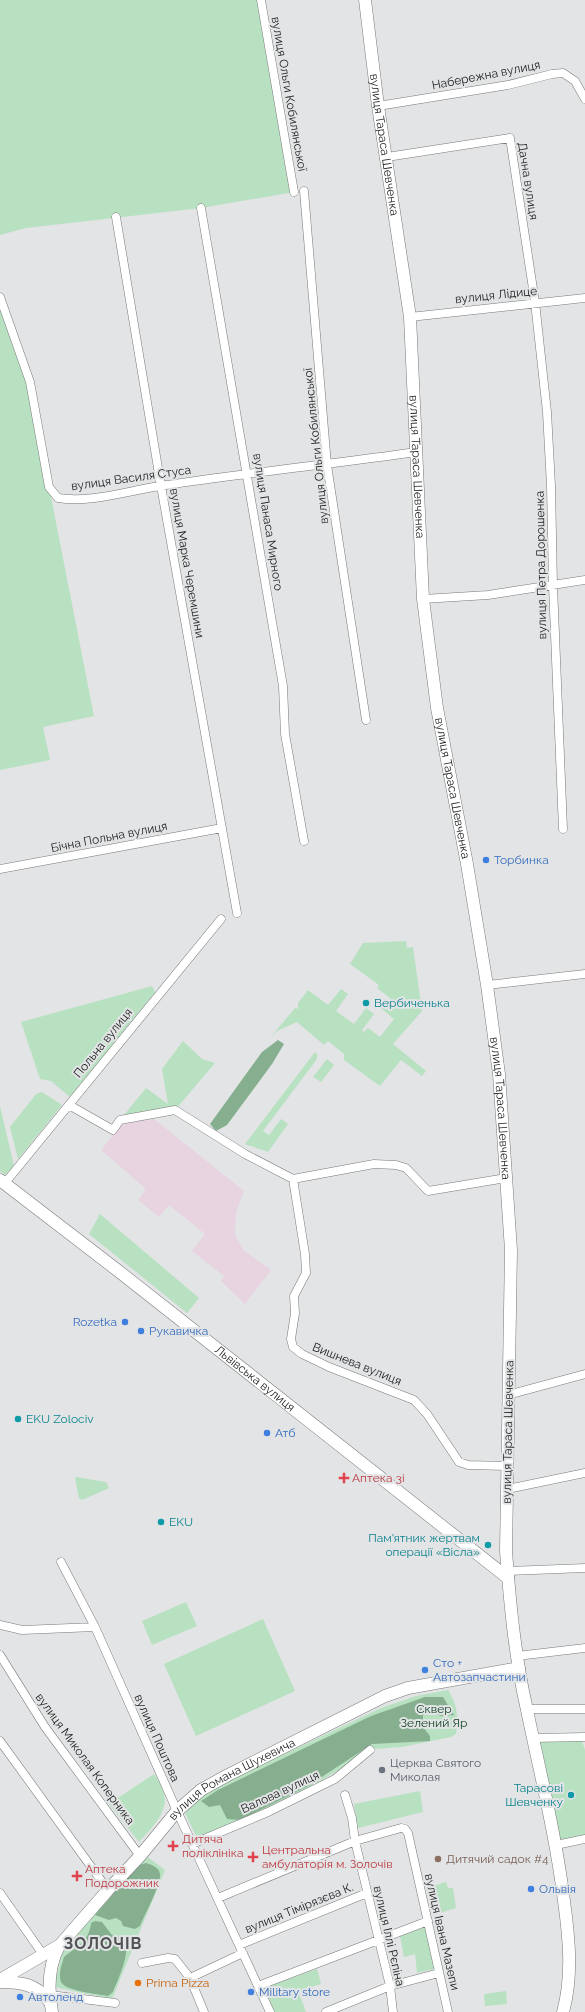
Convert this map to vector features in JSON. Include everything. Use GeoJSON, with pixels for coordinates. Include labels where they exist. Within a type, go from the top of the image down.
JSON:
{"type":"FeatureCollection","features":[{"type":"Feature","properties":{"kind":"main road","name":"вулиця Тараса Шевченка"},"geometry":{"type":"LineString","coordinates":[[365,0],[378,106],[387,157],[410,316],[423,599],[437,708],[467,864],[487,985],[499,1074],[511,1250],[507,1466],[508,1575],[519,1668],[526,1709],[556,1845],[568,1930],[568,1992],[563,2012]]}},
{"type":"Feature","properties":{"kind":"main road","name":"Львівська вулиця"},"geometry":{"type":"LineString","coordinates":[[2,1181],[508,1575]]}},
{"type":"Feature","properties":{"kind":"main road","name":"вулиця Романа Шухевича"},"geometry":{"type":"LineString","coordinates":[[0,1981],[44,1956],[60,1945],[140,1856],[177,1811],[201,1790],[228,1774],[385,1696],[408,1688],[519,1668]]}},
{"type":"Feature","properties":{"kind":"main road"},"geometry":{"type":"LineString","coordinates":[[51,2003],[50,1975],[54,1956],[60,1945]]}},
{"type":"Feature","properties":{"kind":"main road"},"geometry":{"type":"LineString","coordinates":[[0,1981],[20,1982],[30,1986],[43,1992],[51,2003]]}},
{"type":"Feature","properties":{"kind":"street","name":"вулиця Ольги Кобилянської"},"geometry":{"type":"LineString","coordinates":[[261,0],[294,192]]}},
{"type":"Feature","properties":{"kind":"street","name":"Набережна вулиця"},"geometry":{"type":"LineString","coordinates":[[378,106],[508,85],[552,74],[563,74],[576,81],[585,99]]}},
{"type":"Feature","properties":{"kind":"street","name":"Дачна вулиця"},"geometry":{"type":"LineString","coordinates":[[387,157],[510,138],[535,302]]}},
{"type":"Feature","properties":{"kind":"street","name":"вулиця Ольги Кобилянської"},"geometry":{"type":"LineString","coordinates":[[304,191],[327,465],[366,720]]}},
{"type":"Feature","properties":{"kind":"street","name":"вулиця Панаса Мирного"},"geometry":{"type":"LineString","coordinates":[[201,208],[283,686],[285,734],[304,840]]}},
{"type":"Feature","properties":{"kind":"street","name":"вулиця Марка Черемшини"},"geometry":{"type":"LineString","coordinates":[[116,217],[160,486],[237,913]]}},
{"type":"Feature","properties":{"kind":"street","name":"вулиця Василя Стуса"},"geometry":{"type":"LineString","coordinates":[[0,297],[30,382],[48,487],[58,498],[73,500],[160,486],[417,452]]}},
{"type":"Feature","properties":{"kind":"street","name":"вулиця Лідице"},"geometry":{"type":"LineString","coordinates":[[410,316],[585,298]]}},
{"type":"Feature","properties":{"kind":"street","name":"вулиця Петра Дорошенка"},"geometry":{"type":"LineString","coordinates":[[535,302],[547,412],[551,486],[552,586],[563,829]]}},
{"type":"Feature","properties":{"kind":"street"},"geometry":{"type":"LineString","coordinates":[[423,599],[488,595],[585,580]]}},
{"type":"Feature","properties":{"kind":"street","name":"Бічна Польна вулиця"},"geometry":{"type":"LineString","coordinates":[[0,869],[222,828]]}},
{"type":"Feature","properties":{"kind":"street","name":"Польна вулиця"},"geometry":{"type":"LineString","coordinates":[[2,1181],[69,1105],[221,919]]}},
{"type":"Feature","properties":{"kind":"street"},"geometry":{"type":"LineString","coordinates":[[487,985],[585,974]]}},
{"type":"Feature","properties":{"kind":"street"},"geometry":{"type":"LineString","coordinates":[[69,1105],[113,1130],[120,1120],[175,1110],[245,1154],[293,1179],[384,1164],[406,1168],[428,1191],[506,1178]]}},
{"type":"Feature","properties":{"kind":"street","name":"Вишнева вулиця"},"geometry":{"type":"LineString","coordinates":[[293,1179],[305,1254],[306,1273],[294,1296],[295,1313],[291,1338],[293,1347],[302,1354],[329,1367],[414,1400],[427,1414],[459,1462],[468,1465],[507,1466]]}},
{"type":"Feature","properties":{"kind":"street"},"geometry":{"type":"LineString","coordinates":[[508,1395],[585,1374]]}},
{"type":"Feature","properties":{"kind":"street"},"geometry":{"type":"LineString","coordinates":[[507,1489],[585,1473]]}},
{"type":"Feature","properties":{"kind":"street","name":"вулиця Поштова"},"geometry":{"type":"LineString","coordinates":[[61,1562],[95,1627],[177,1811],[270,2012]]}},
{"type":"Feature","properties":{"kind":"street"},"geometry":{"type":"LineString","coordinates":[[508,1575],[585,1568]]}},
{"type":"Feature","properties":{"kind":"street"},"geometry":{"type":"LineString","coordinates":[[0,1625],[22,1630],[95,1627]]}},
{"type":"Feature","properties":{"kind":"street"},"geometry":{"type":"LineString","coordinates":[[517,1656],[585,1648]]}},
{"type":"Feature","properties":{"kind":"street","name":"вулиця Миколая Коперника"},"geometry":{"type":"LineString","coordinates":[[0,1655],[44,1727],[140,1856]]}},
{"type":"Feature","properties":{"kind":"street"},"geometry":{"type":"LineString","coordinates":[[526,1709],[585,1709]]}},
{"type":"Feature","properties":{"kind":"street"},"geometry":{"type":"LineString","coordinates":[[533,1738],[585,1738]]}},
{"type":"Feature","properties":{"kind":"street"},"geometry":{"type":"LineString","coordinates":[[0,1741],[108,1890]]}},
{"type":"Feature","properties":{"kind":"street","name":"Валова вулиця"},"geometry":{"type":"LineString","coordinates":[[192,1844],[268,1812],[335,1779],[370,1750]]}},
{"type":"Feature","properties":{"kind":"street","name":"вулиця Іллі Рєпіна"},"geometry":{"type":"LineString","coordinates":[[345,1795],[352,1818],[355,1842],[390,1986],[393,2012]]}},
{"type":"Feature","properties":{"kind":"street","name":"вулиця Івана Мазепи"},"geometry":{"type":"LineString","coordinates":[[355,1842],[401,1828],[406,1829],[448,2012]]}},
{"type":"Feature","properties":{"kind":"street"},"geometry":{"type":"LineString","coordinates":[[556,1845],[585,1839]]}},
{"type":"Feature","properties":{"kind":"street"},"geometry":{"type":"LineString","coordinates":[[218,1898],[355,1842]]}},
{"type":"Feature","properties":{"kind":"street"},"geometry":{"type":"LineString","coordinates":[[0,1893],[44,1956]]}},
{"type":"Feature","properties":{"kind":"street","name":"вулиця Тімірязєва К."},"geometry":{"type":"LineString","coordinates":[[239,1945],[367,1893]]}},
{"type":"Feature","properties":{"kind":"street"},"geometry":{"type":"LineString","coordinates":[[258,1986],[428,1921]]}},
{"type":"Feature","properties":{"kind":"street"},"geometry":{"type":"LineString","coordinates":[[190,1978],[243,1953]]}},
{"type":"Feature","properties":{"kind":"street"},"geometry":{"type":"LineString","coordinates":[[142,1963],[168,1958],[175,1959],[190,1978],[204,2012]]}},
{"type":"Feature","properties":{"kind":"street"},"geometry":{"type":"LineString","coordinates":[[326,2012],[390,1986],[439,1973]]}},
{"type":"Feature","properties":{"kind":"street"},"geometry":{"type":"LineString","coordinates":[[51,2003],[114,2003]]}},
{"type":"Feature","properties":{"kind":"shaded area"},"geometry":{"type":"Polygon","coordinates":[[[154,1119],[244,1191],[236,1212],[235,1234],[243,1250],[271,1270],[245,1304],[221,1281],[224,1276],[192,1251],[205,1234],[169,1205],[159,1217],[138,1200],[146,1189],[101,1150],[123,1122],[154,1119]]]}},
{"type":"Feature","properties":{"kind":"green space"},"geometry":{"type":"Polygon","coordinates":[[[0,0],[261,0],[294,192],[201,208],[26,228],[0,235],[0,0]]]}},
{"type":"Feature","properties":{"kind":"green space"},"geometry":{"type":"Polygon","coordinates":[[[0,297],[30,382],[94,716],[43,727],[50,760],[0,770],[0,297]]]}},
{"type":"Feature","properties":{"kind":"green space"},"geometry":{"type":"Polygon","coordinates":[[[406,941],[407,948],[413,947],[422,1011],[393,1044],[426,1071],[422,1076],[401,1060],[380,1086],[344,1060],[344,1054],[328,1041],[324,1045],[297,1022],[277,1031],[270,1038],[295,1008],[298,1009],[298,1003],[308,990],[328,1005],[341,989],[348,994],[336,1011],[354,1024],[366,1008],[374,1014],[362,1030],[364,1032],[368,1028],[380,1037],[394,1019],[382,1009],[390,998],[377,988],[379,985],[350,964],[363,943],[406,941]]]}},
{"type":"Feature","properties":{"kind":"green space"},"geometry":{"type":"Polygon","coordinates":[[[152,986],[155,992],[70,1097],[51,1081],[40,1079],[21,1022],[152,986]]]}},
{"type":"Feature","properties":{"kind":"green space"},"geometry":{"type":"Polygon","coordinates":[[[278,1040],[284,1044],[272,1064],[227,1125],[216,1131],[210,1124],[262,1052],[278,1040]]]}},
{"type":"Feature","properties":{"kind":"green space"},"geometry":{"type":"Polygon","coordinates":[[[183,1041],[202,1059],[215,1063],[175,1110],[120,1120],[146,1088],[168,1104],[162,1069],[183,1041]]]}},
{"type":"Feature","properties":{"kind":"green space"},"geometry":{"type":"Polygon","coordinates":[[[315,1052],[317,1054],[317,1059],[263,1131],[269,1135],[281,1119],[288,1124],[268,1152],[245,1144],[315,1052]]]}},
{"type":"Feature","properties":{"kind":"green space"},"geometry":{"type":"Polygon","coordinates":[[[327,1059],[334,1065],[321,1082],[313,1077],[327,1059]]]}},
{"type":"Feature","properties":{"kind":"green space"},"geometry":{"type":"Polygon","coordinates":[[[42,1092],[62,1105],[18,1159],[10,1127],[36,1094],[42,1092]]]}},
{"type":"Feature","properties":{"kind":"green space"},"geometry":{"type":"Polygon","coordinates":[[[0,1106],[14,1166],[5,1175],[0,1171],[0,1106]]]}},
{"type":"Feature","properties":{"kind":"green space"},"geometry":{"type":"Polygon","coordinates":[[[100,1214],[199,1298],[187,1313],[89,1234],[100,1214]]]}},
{"type":"Feature","properties":{"kind":"green space"},"geometry":{"type":"Polygon","coordinates":[[[76,1477],[106,1482],[109,1488],[82,1500],[79,1498],[76,1477]]]}},
{"type":"Feature","properties":{"kind":"green space"},"geometry":{"type":"Polygon","coordinates":[[[186,1602],[197,1626],[152,1645],[142,1621],[186,1602]]]}},
{"type":"Feature","properties":{"kind":"green space"},"geometry":{"type":"Polygon","coordinates":[[[263,1619],[295,1691],[196,1736],[164,1664],[263,1619]]]}},
{"type":"Feature","properties":{"kind":"green space","name":"Сквер Зелений Яр"},"geometry":{"type":"Polygon","coordinates":[[[448,1690],[453,1700],[457,1716],[456,1734],[451,1737],[402,1747],[374,1749],[282,1804],[197,1838],[185,1813],[198,1799],[238,1776],[381,1708],[416,1696],[448,1690]]]}},
{"type":"Feature","properties":{"kind":"green space","name":"Сквер Зелений Яр"},"geometry":{"type":"Polygon","coordinates":[[[425,1697],[443,1697],[454,1715],[441,1716],[432,1711],[423,1715],[423,1727],[430,1736],[430,1741],[372,1744],[308,1786],[240,1820],[227,1819],[220,1805],[209,1807],[201,1801],[218,1790],[371,1716],[425,1697]]]}},
{"type":"Feature","properties":{"kind":"green space"},"geometry":{"type":"Polygon","coordinates":[[[582,1741],[585,1750],[585,1836],[559,1843],[540,1742],[582,1741]]]}},
{"type":"Feature","properties":{"kind":"green space"},"geometry":{"type":"Polygon","coordinates":[[[154,1774],[163,1791],[165,1801],[164,1807],[158,1820],[139,1842],[109,1804],[154,1774]]]}},
{"type":"Feature","properties":{"kind":"green space"},"geometry":{"type":"Polygon","coordinates":[[[420,1791],[423,1812],[358,1828],[354,1804],[420,1791]]]}},
{"type":"Feature","properties":{"kind":"green space"},"geometry":{"type":"Polygon","coordinates":[[[145,1855],[165,1870],[112,1999],[54,1987],[62,1954],[111,1890],[145,1855]]]}},
{"type":"Feature","properties":{"kind":"green space"},"geometry":{"type":"Polygon","coordinates":[[[146,1863],[158,1870],[160,1878],[156,1892],[140,1926],[135,1929],[123,1926],[121,1921],[116,1918],[109,1920],[95,1915],[137,1866],[146,1863]]]}},
{"type":"Feature","properties":{"kind":"green space"},"geometry":{"type":"Polygon","coordinates":[[[446,1882],[448,1888],[453,1888],[456,1908],[433,1915],[427,1888],[446,1882]]]}},
{"type":"Feature","properties":{"kind":"green space"},"geometry":{"type":"Polygon","coordinates":[[[95,1921],[102,1922],[112,1935],[121,1938],[125,1942],[126,1956],[124,1964],[113,1992],[108,1996],[82,1992],[69,1988],[61,1982],[60,1979],[64,1957],[82,1943],[88,1935],[91,1923],[95,1921]]]}},
{"type":"Feature","properties":{"kind":"green space"},"geometry":{"type":"Polygon","coordinates":[[[426,1927],[434,1969],[417,1973],[415,1954],[404,1957],[400,1936],[426,1927]]]}},
{"type":"Feature","properties":{"kind":"green space"},"geometry":{"type":"Polygon","coordinates":[[[317,1969],[321,1984],[298,1991],[306,2012],[275,2012],[264,1988],[317,1969]]]}},
{"type":"Feature","properties":{"kind":"green space"},"geometry":{"type":"Polygon","coordinates":[[[506,1991],[507,2004],[485,2006],[484,1994],[506,1991]]]}},
{"type":"Feature","properties":{"kind":"place","name":"Торбинка"},"geometry":{"type":"Point","coordinates":[486,860]}},
{"type":"Feature","properties":{"kind":"place","name":"Вербиченька"},"geometry":{"type":"Point","coordinates":[366,1003]}},
{"type":"Feature","properties":{"kind":"place","name":"Rozetka"},"geometry":{"type":"Point","coordinates":[125,1322]}},
{"type":"Feature","properties":{"kind":"place","name":"Рукавичка"},"geometry":{"type":"Point","coordinates":[141,1331]}},
{"type":"Feature","properties":{"kind":"place","name":"EKU Zolociv"},"geometry":{"type":"Point","coordinates":[18,1419]}},
{"type":"Feature","properties":{"kind":"place","name":"Атб"},"geometry":{"type":"Point","coordinates":[267,1433]}},
{"type":"Feature","properties":{"kind":"place","name":"Аптека 3і"},"geometry":{"type":"Point","coordinates":[344,1478]}},
{"type":"Feature","properties":{"kind":"place","name":"EKU"},"geometry":{"type":"Point","coordinates":[161,1522]}},
{"type":"Feature","properties":{"kind":"place","name":"Пам'ятник жертвам операції «Вісла»"},"geometry":{"type":"Point","coordinates":[488,1545]}},
{"type":"Feature","properties":{"kind":"place","name":"Сто + Автозапчастини"},"geometry":{"type":"Point","coordinates":[425,1670]}},
{"type":"Feature","properties":{"kind":"place","name":"Церква Святого Миколая"},"geometry":{"type":"Point","coordinates":[382,1770]}},
{"type":"Feature","properties":{"kind":"place","name":"Тарасові Шевченку"},"geometry":{"type":"Point","coordinates":[571,1795]}},
{"type":"Feature","properties":{"kind":"place","name":"Дитяча поліклініка"},"geometry":{"type":"Point","coordinates":[173,1846]}},
{"type":"Feature","properties":{"kind":"place","name":"Центральна амбулаторія м. Золочів"},"geometry":{"type":"Point","coordinates":[253,1857]}},
{"type":"Feature","properties":{"kind":"place","name":"Дитячий садок #4"},"geometry":{"type":"Point","coordinates":[438,1859]}},
{"type":"Feature","properties":{"kind":"place","name":"Аптека Подорожник"},"geometry":{"type":"Point","coordinates":[77,1876]}},
{"type":"Feature","properties":{"kind":"place","name":"Ольвія"},"geometry":{"type":"Point","coordinates":[531,1889]}},
{"type":"Feature","properties":{"kind":"place","name":"Prima Pizza"},"geometry":{"type":"Point","coordinates":[138,1983]}},
{"type":"Feature","properties":{"kind":"place","name":"Military store"},"geometry":{"type":"Point","coordinates":[251,1992]}},
{"type":"Feature","properties":{"kind":"place","name":"Автоленд"},"geometry":{"type":"Point","coordinates":[20,1997]}},
{"type":"Feature","properties":{"kind":"district","name":"ЗОЛОЧІВ"},"geometry":{"type":"Point","coordinates":[103,1943]}}]}
